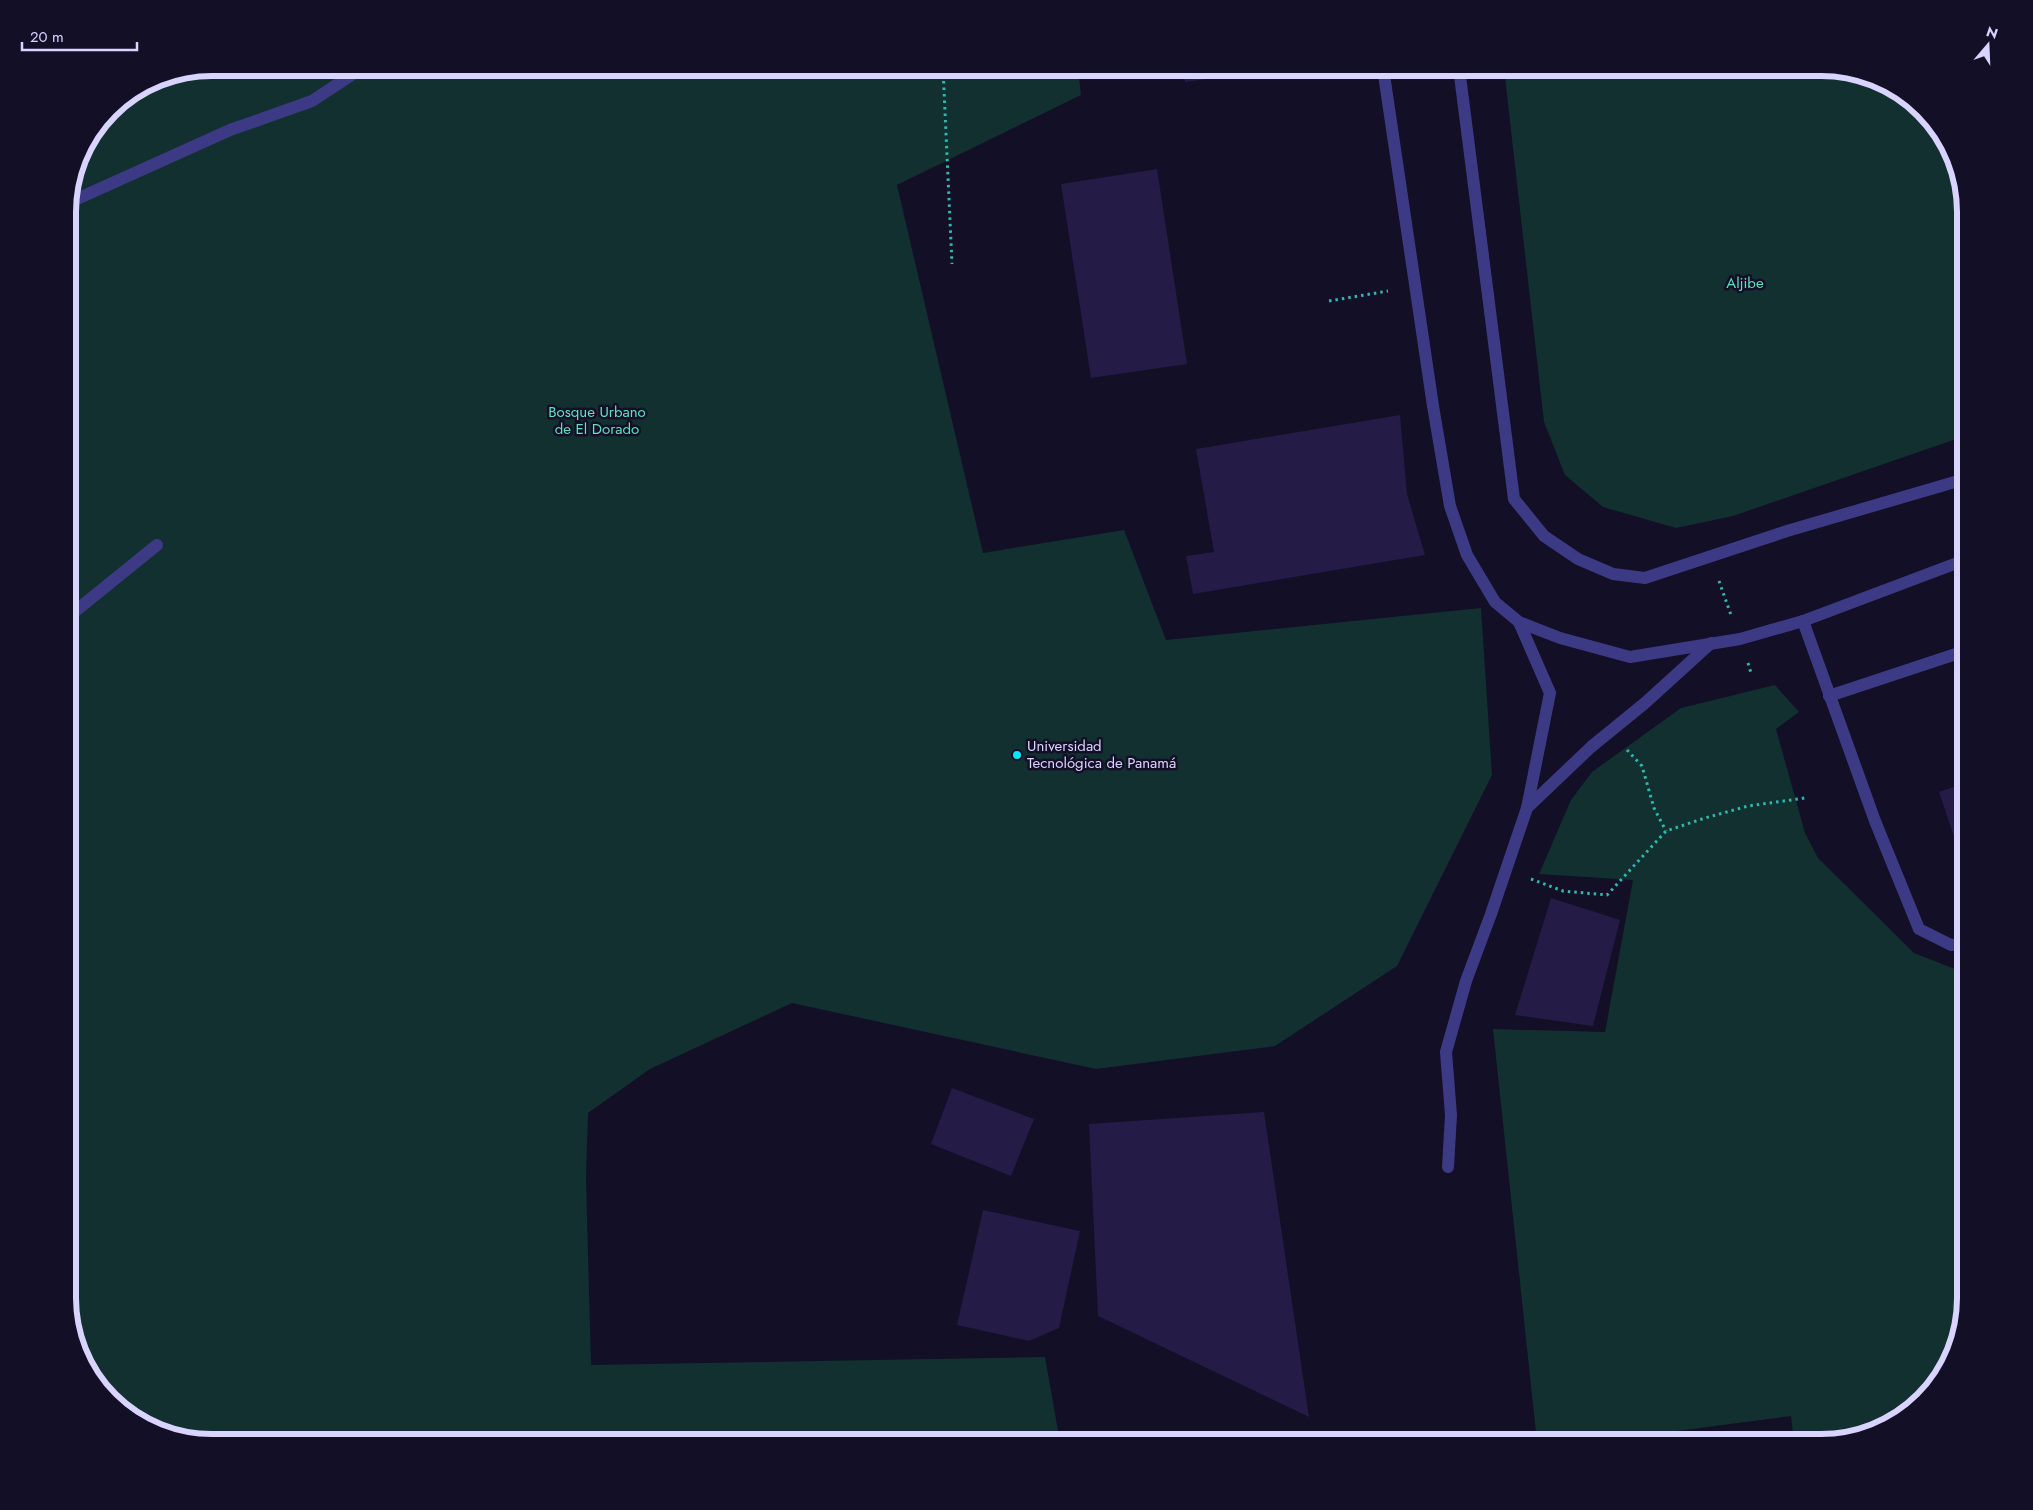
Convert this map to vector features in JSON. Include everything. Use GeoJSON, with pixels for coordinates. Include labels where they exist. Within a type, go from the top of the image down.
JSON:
{"type":"FeatureCollection","features":[{"type":"Feature","properties":{"kind":"street"},"geometry":{"type":"LineString","coordinates":[[1383,76],[1450,506],[1467,555],[1494,602],[1519,622],[1560,638],[1630,657],[1740,639],[1802,621],[1957,563]]}},
{"type":"Feature","properties":{"kind":"street"},"geometry":{"type":"LineString","coordinates":[[1460,76],[1514,499],[1544,536],[1578,559],[1613,574],[1645,578],[1787,531],[1957,482]]}},
{"type":"Feature","properties":{"kind":"street"},"geometry":{"type":"LineString","coordinates":[[77,199],[230,130],[312,101],[348,77]]}},
{"type":"Feature","properties":{"kind":"street"},"geometry":{"type":"LineString","coordinates":[[77,610],[157,545]]}},
{"type":"Feature","properties":{"kind":"street"},"geometry":{"type":"LineString","coordinates":[[1802,621],[1875,821],[1919,929],[1951,946],[1957,945]]}},
{"type":"Feature","properties":{"kind":"street"},"geometry":{"type":"LineString","coordinates":[[1448,1167],[1451,1115],[1446,1052],[1466,981],[1527,808],[1550,692],[1519,622]]}},
{"type":"Feature","properties":{"kind":"street"},"geometry":{"type":"LineString","coordinates":[[1527,808],[1591,747],[1712,643]]}},
{"type":"Feature","properties":{"kind":"street"},"geometry":{"type":"LineString","coordinates":[[1829,696],[1957,654]]}},
{"type":"Feature","properties":{"kind":"path"},"geometry":{"type":"LineString","coordinates":[[943,77],[952,264]]}},
{"type":"Feature","properties":{"kind":"path"},"geometry":{"type":"LineString","coordinates":[[1329,301],[1388,291]]}},
{"type":"Feature","properties":{"kind":"path"},"geometry":{"type":"LineString","coordinates":[[1710,556],[1751,673]]}},
{"type":"Feature","properties":{"kind":"path"},"geometry":{"type":"LineString","coordinates":[[1626,749],[1642,766],[1654,808],[1666,831]]}},
{"type":"Feature","properties":{"kind":"path"},"geometry":{"type":"LineString","coordinates":[[1526,877],[1563,891],[1606,894],[1666,831],[1748,806],[1805,798]]}},
{"type":"Feature","properties":{"kind":"green space","name":"Bosque Urbano de El Dorado"},"geometry":{"type":"Polygon","coordinates":[[[1079,76],[1081,95],[897,185],[983,553],[1124,530],[1166,640],[1481,608],[1492,775],[1397,966],[1275,1046],[1096,1069],[792,1003],[650,1069],[588,1113],[586,1178],[591,1365],[1045,1357],[1059,1434],[212,1434],[168,1427],[144,1416],[116,1394],[99,1373],[87,1350],[77,1316],[77,194],[90,152],[99,137],[122,110],[137,99],[152,90],[177,81],[203,77],[1079,76]]]}},
{"type":"Feature","properties":{"kind":"green space","name":"Aljibe"},"geometry":{"type":"Polygon","coordinates":[[[1505,76],[1839,77],[1865,83],[1881,90],[1904,104],[1929,129],[1950,168],[1957,212],[1957,439],[1733,516],[1676,528],[1603,507],[1565,475],[1544,422],[1505,76]]]}},
{"type":"Feature","properties":{"kind":"green space"},"geometry":{"type":"Polygon","coordinates":[[[1775,685],[1799,712],[1776,729],[1805,833],[1818,858],[1914,953],[1957,970],[1957,1298],[1954,1324],[1950,1342],[1939,1366],[1929,1381],[1904,1406],[1865,1427],[1839,1433],[1793,1434],[1791,1416],[1654,1434],[1536,1434],[1493,1029],[1605,1032],[1633,880],[1539,874],[1571,800],[1592,772],[1681,708],[1775,685]]]}},
{"type":"Feature","properties":{"kind":"building"},"geometry":{"type":"Polygon","coordinates":[[[1184,76],[1226,76],[1185,82],[1184,76]]]}},
{"type":"Feature","properties":{"kind":"building"},"geometry":{"type":"Polygon","coordinates":[[[1157,169],[1187,364],[1091,378],[1061,184],[1157,169]]]}},
{"type":"Feature","properties":{"kind":"building"},"geometry":{"type":"Polygon","coordinates":[[[1400,415],[1407,494],[1425,555],[1193,594],[1186,556],[1214,552],[1196,449],[1400,415]]]}},
{"type":"Feature","properties":{"kind":"building"},"geometry":{"type":"Polygon","coordinates":[[[1957,786],[1957,846],[1939,792],[1957,786]]]}},
{"type":"Feature","properties":{"kind":"building"},"geometry":{"type":"Polygon","coordinates":[[[1551,898],[1620,920],[1593,1026],[1515,1015],[1551,898]]]}},
{"type":"Feature","properties":{"kind":"building"},"geometry":{"type":"Polygon","coordinates":[[[952,1088],[1034,1119],[1011,1176],[931,1144],[952,1088]]]}},
{"type":"Feature","properties":{"kind":"building"},"geometry":{"type":"Polygon","coordinates":[[[1264,1112],[1309,1417],[1098,1316],[1089,1124],[1264,1112]]]}},
{"type":"Feature","properties":{"kind":"building"},"geometry":{"type":"Polygon","coordinates":[[[983,1210],[1080,1231],[1059,1328],[1029,1341],[957,1325],[983,1210]]]}},
{"type":"Feature","properties":{"kind":"place","name":"Universidad Tecnológica de Panamá"},"geometry":{"type":"Point","coordinates":[1017,755]}}]}
